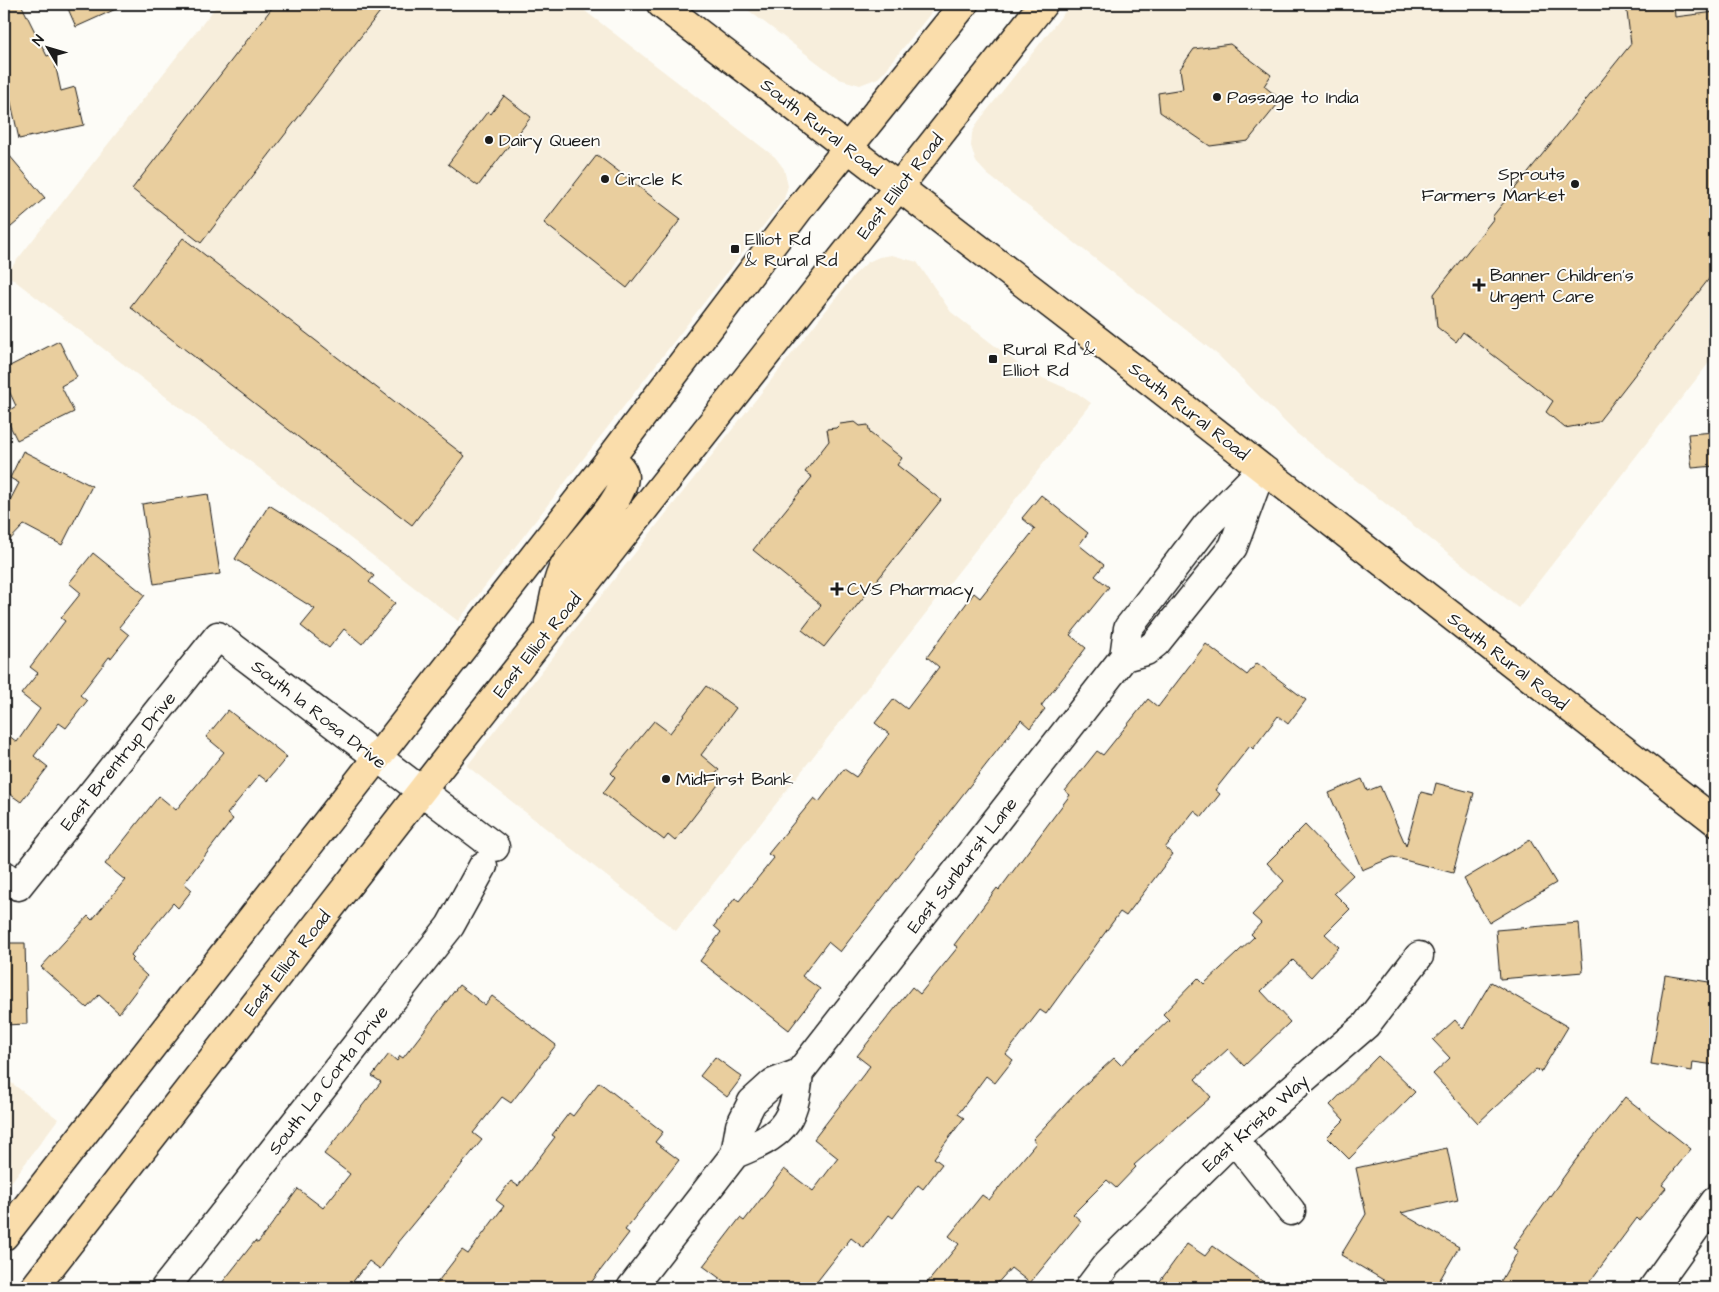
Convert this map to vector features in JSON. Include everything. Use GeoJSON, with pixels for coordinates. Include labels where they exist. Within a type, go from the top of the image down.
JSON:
{"type":"FeatureCollection","features":[{"type":"Feature","properties":{"kind":"main road","name":"South Rural Road"},"geometry":{"type":"LineString","coordinates":[[661,4],[1715,821]]}},
{"type":"Feature","properties":{"kind":"main road"},"geometry":{"type":"LineString","coordinates":[[4,1236],[610,460],[802,205],[964,4]]}},
{"type":"Feature","properties":{"kind":"main road","name":"East Elliot Road"},"geometry":{"type":"LineString","coordinates":[[34,1288],[420,792],[1043,4]]}},
{"type":"Feature","properties":{"kind":"main road"},"geometry":{"type":"LineString","coordinates":[[547,632],[562,570],[620,489],[624,478],[622,470],[610,460]]}},
{"type":"Feature","properties":{"kind":"street","name":"East Sunburst Lane"},"geometry":{"type":"LineString","coordinates":[[799,1073],[1124,657],[1146,650],[1156,643],[1233,547],[1262,468]]}},
{"type":"Feature","properties":{"kind":"street","name":"South la Rosa Drive"},"geometry":{"type":"LineString","coordinates":[[218,636],[420,792],[489,856]]}},
{"type":"Feature","properties":{"kind":"street","name":"East Brentrup Drive"},"geometry":{"type":"LineString","coordinates":[[11,880],[218,636]]}},
{"type":"Feature","properties":{"kind":"street","name":"South La Corta Drive"},"geometry":{"type":"LineString","coordinates":[[165,1288],[450,926],[489,856]]}},
{"type":"Feature","properties":{"kind":"street","name":"East Krista Way"},"geometry":{"type":"LineString","coordinates":[[1089,1288],[1108,1264],[1234,1139],[1366,1024],[1419,956]]}},
{"type":"Feature","properties":{"kind":"street"},"geometry":{"type":"LineString","coordinates":[[631,1288],[735,1154],[740,1126],[752,1102],[773,1083],[799,1073],[796,1101],[785,1125],[764,1142],[735,1154]]}},
{"type":"Feature","properties":{"kind":"street"},"geometry":{"type":"LineString","coordinates":[[1234,1139],[1291,1211]]}},
{"type":"Feature","properties":{"kind":"street"},"geometry":{"type":"LineString","coordinates":[[1653,1288],[1715,1201]]}},
{"type":"Feature","properties":{"kind":"shaded area"},"geometry":{"type":"Polygon","coordinates":[[[218,4],[576,4],[775,157],[784,169],[788,186],[784,199],[458,621],[6,274],[218,4]]]}},
{"type":"Feature","properties":{"kind":"shaded area"},"geometry":{"type":"Polygon","coordinates":[[[740,4],[938,4],[884,72],[878,78],[860,85],[839,79],[740,4]]]}},
{"type":"Feature","properties":{"kind":"shaded area"},"geometry":{"type":"Polygon","coordinates":[[[1071,4],[1715,4],[1715,355],[1518,608],[1296,433],[1218,355],[987,174],[976,162],[971,146],[972,133],[978,122],[1071,4]]]}},
{"type":"Feature","properties":{"kind":"shaded area"},"geometry":{"type":"Polygon","coordinates":[[[892,255],[917,262],[951,312],[1029,372],[1077,393],[1091,403],[676,931],[467,766],[854,275],[868,262],[879,257],[892,255]]]}},
{"type":"Feature","properties":{"kind":"shaded area"},"geometry":{"type":"Polygon","coordinates":[[[4,1077],[58,1119],[4,1192],[4,1077]]]}},
{"type":"Feature","properties":{"kind":"building"},"geometry":{"type":"Polygon","coordinates":[[[4,4],[21,4],[47,56],[53,54],[61,91],[75,87],[84,125],[19,139],[10,98],[4,100],[4,4]]]}},
{"type":"Feature","properties":{"kind":"building"},"geometry":{"type":"Polygon","coordinates":[[[66,4],[127,4],[76,27],[66,4]]]}},
{"type":"Feature","properties":{"kind":"building"},"geometry":{"type":"Polygon","coordinates":[[[275,4],[386,4],[201,243],[132,189],[275,4]]]}},
{"type":"Feature","properties":{"kind":"building"},"geometry":{"type":"Polygon","coordinates":[[[1626,4],[1674,4],[1675,17],[1715,12],[1715,271],[1598,422],[1565,428],[1546,412],[1553,401],[1463,332],[1456,342],[1437,327],[1434,294],[1494,218],[1492,217],[1631,44],[1626,4]]]}},
{"type":"Feature","properties":{"kind":"building","name":"Passage to India"},"geometry":{"type":"Polygon","coordinates":[[[1230,44],[1271,75],[1264,86],[1281,100],[1248,141],[1210,146],[1160,112],[1158,93],[1183,89],[1180,69],[1194,49],[1230,44]]]}},
{"type":"Feature","properties":{"kind":"building","name":"Dairy Queen"},"geometry":{"type":"Polygon","coordinates":[[[504,96],[531,117],[478,186],[448,164],[488,111],[491,114],[504,96]]]}},
{"type":"Feature","properties":{"kind":"building"},"geometry":{"type":"Polygon","coordinates":[[[4,149],[45,198],[4,233],[4,149]]]}},
{"type":"Feature","properties":{"kind":"building"},"geometry":{"type":"Polygon","coordinates":[[[597,155],[681,219],[627,288],[544,223],[597,155]]]}},
{"type":"Feature","properties":{"kind":"building"},"geometry":{"type":"Polygon","coordinates":[[[183,238],[465,456],[412,525],[130,307],[183,238]]]}},
{"type":"Feature","properties":{"kind":"building"},"geometry":{"type":"Polygon","coordinates":[[[59,341],[77,377],[61,386],[74,412],[17,440],[4,414],[16,406],[4,380],[4,369],[59,341]]]}},
{"type":"Feature","properties":{"kind":"building","name":"CVS Pharmacy"},"geometry":{"type":"Polygon","coordinates":[[[855,422],[860,426],[868,425],[870,433],[902,458],[897,465],[941,500],[824,647],[802,630],[821,605],[753,550],[812,477],[805,472],[829,441],[827,429],[836,428],[840,424],[855,422]]]}},
{"type":"Feature","properties":{"kind":"building"},"geometry":{"type":"Polygon","coordinates":[[[1715,432],[1715,466],[1692,468],[1688,434],[1715,432]]]}},
{"type":"Feature","properties":{"kind":"building"},"geometry":{"type":"Polygon","coordinates":[[[23,451],[92,486],[62,545],[24,525],[4,546],[4,512],[19,483],[10,478],[23,451]]]}},
{"type":"Feature","properties":{"kind":"building"},"geometry":{"type":"Polygon","coordinates":[[[208,494],[220,574],[154,584],[142,504],[208,494]]]}},
{"type":"Feature","properties":{"kind":"building"},"geometry":{"type":"Polygon","coordinates":[[[1041,495],[1088,533],[1079,545],[1104,565],[1095,576],[1109,587],[1070,635],[1086,648],[1041,706],[1045,709],[1030,728],[1021,720],[840,952],[828,942],[802,976],[820,989],[789,1030],[700,961],[721,932],[714,926],[735,898],[739,901],[774,858],[768,854],[814,798],[819,802],[844,769],[856,777],[889,734],[875,723],[894,699],[907,709],[939,667],[927,657],[974,593],[980,598],[1035,529],[1022,518],[1041,495]]]}},
{"type":"Feature","properties":{"kind":"building"},"geometry":{"type":"Polygon","coordinates":[[[269,505],[347,554],[374,576],[369,582],[395,603],[362,644],[344,629],[329,648],[301,626],[315,609],[235,559],[269,505]]]}},
{"type":"Feature","properties":{"kind":"building"},"geometry":{"type":"Polygon","coordinates":[[[93,553],[145,595],[119,627],[129,635],[111,658],[109,657],[80,695],[87,701],[66,728],[59,723],[34,756],[48,767],[21,802],[4,790],[4,732],[17,742],[40,709],[21,694],[38,673],[30,667],[65,621],[61,618],[81,593],[69,583],[93,553]]]}},
{"type":"Feature","properties":{"kind":"building"},"geometry":{"type":"Polygon","coordinates":[[[1206,644],[1247,675],[1257,663],[1306,700],[1288,724],[1278,716],[1253,749],[1250,746],[1215,790],[1220,794],[1202,817],[1194,811],[1165,848],[1173,854],[1126,916],[1120,912],[1046,1014],[1040,1010],[1006,1054],[1013,1060],[995,1083],[986,1076],[958,1114],[964,1118],[934,1158],[942,1164],[923,1189],[918,1185],[893,1218],[889,1215],[864,1248],[851,1238],[812,1288],[733,1288],[703,1266],[740,1218],[744,1221],[784,1169],[813,1191],[838,1158],[814,1139],[870,1066],[857,1056],[912,987],[920,994],[958,947],[954,945],[997,888],[999,890],[1070,795],[1065,791],[1097,751],[1103,755],[1148,699],[1158,707],[1206,644]]]}},
{"type":"Feature","properties":{"kind":"building","name":"MidFirst Bank"},"geometry":{"type":"Polygon","coordinates":[[[706,686],[736,708],[701,755],[719,770],[714,776],[721,781],[675,841],[668,835],[664,840],[603,793],[615,777],[611,773],[654,721],[670,733],[706,686]]]}},
{"type":"Feature","properties":{"kind":"building"},"geometry":{"type":"Polygon","coordinates":[[[228,710],[287,757],[267,781],[259,775],[227,814],[233,819],[184,883],[192,890],[178,908],[173,903],[131,955],[134,958],[131,961],[147,976],[119,1013],[99,995],[87,1008],[41,967],[88,916],[92,920],[125,880],[105,864],[159,796],[176,810],[224,752],[206,737],[228,710]]]}},
{"type":"Feature","properties":{"kind":"building"},"geometry":{"type":"Polygon","coordinates":[[[1362,779],[1367,791],[1380,786],[1406,846],[1421,792],[1433,795],[1436,783],[1474,793],[1453,873],[1393,857],[1362,870],[1329,793],[1362,779]]]}},
{"type":"Feature","properties":{"kind":"building"},"geometry":{"type":"Polygon","coordinates":[[[1305,825],[1353,875],[1334,893],[1350,909],[1325,934],[1339,947],[1311,977],[1293,960],[1261,991],[1290,1022],[1244,1066],[1228,1049],[1195,1079],[1211,1097],[1134,1165],[1136,1167],[1116,1188],[1107,1180],[1073,1214],[1081,1221],[1030,1283],[1011,1268],[993,1288],[923,1288],[959,1244],[949,1236],[982,1195],[989,1200],[1036,1143],[1033,1139],[1078,1091],[1114,1058],[1121,1065],[1169,1020],[1163,1014],[1198,978],[1204,984],[1254,937],[1251,934],[1261,923],[1252,915],[1284,881],[1267,863],[1305,825]]]}},
{"type":"Feature","properties":{"kind":"building"},"geometry":{"type":"Polygon","coordinates":[[[1530,840],[1556,883],[1489,923],[1464,879],[1530,840]]]}},
{"type":"Feature","properties":{"kind":"building"},"geometry":{"type":"Polygon","coordinates":[[[1579,923],[1583,972],[1500,979],[1496,930],[1579,923]]]}},
{"type":"Feature","properties":{"kind":"building"},"geometry":{"type":"Polygon","coordinates":[[[4,943],[25,943],[27,1024],[4,1025],[4,943]]]}},
{"type":"Feature","properties":{"kind":"building"},"geometry":{"type":"Polygon","coordinates":[[[1665,975],[1715,983],[1715,1065],[1693,1062],[1692,1071],[1651,1064],[1665,975]]]}},
{"type":"Feature","properties":{"kind":"building"},"geometry":{"type":"Polygon","coordinates":[[[1491,982],[1568,1027],[1541,1072],[1536,1069],[1478,1123],[1433,1074],[1450,1058],[1433,1040],[1455,1020],[1463,1029],[1491,982]]]}},
{"type":"Feature","properties":{"kind":"building"},"geometry":{"type":"Polygon","coordinates":[[[459,985],[485,1005],[492,996],[556,1045],[511,1103],[502,1097],[473,1133],[482,1140],[397,1243],[380,1269],[369,1261],[348,1288],[218,1288],[255,1241],[258,1243],[298,1189],[323,1208],[350,1174],[324,1154],[381,1082],[372,1076],[389,1054],[397,1061],[400,1056],[403,1058],[459,985]]]}},
{"type":"Feature","properties":{"kind":"building"},"geometry":{"type":"Polygon","coordinates":[[[1378,1056],[1415,1092],[1349,1159],[1327,1137],[1344,1120],[1330,1105],[1378,1056]]]}},
{"type":"Feature","properties":{"kind":"building"},"geometry":{"type":"Polygon","coordinates":[[[715,1057],[742,1077],[727,1097],[700,1076],[715,1057]]]}},
{"type":"Feature","properties":{"kind":"building"},"geometry":{"type":"Polygon","coordinates":[[[599,1082],[663,1132],[655,1142],[679,1160],[625,1230],[629,1233],[587,1288],[433,1288],[462,1250],[468,1254],[504,1206],[496,1200],[511,1181],[518,1186],[555,1137],[552,1135],[569,1113],[573,1116],[599,1082]]]}},
{"type":"Feature","properties":{"kind":"building"},"geometry":{"type":"Polygon","coordinates":[[[1625,1097],[1691,1149],[1662,1185],[1666,1188],[1639,1220],[1637,1218],[1585,1288],[1497,1288],[1518,1251],[1513,1248],[1575,1161],[1625,1097]]]}},
{"type":"Feature","properties":{"kind":"building"},"geometry":{"type":"Polygon","coordinates":[[[1447,1148],[1458,1200],[1401,1213],[1459,1247],[1435,1288],[1397,1288],[1341,1255],[1366,1214],[1356,1168],[1447,1148]]]}},
{"type":"Feature","properties":{"kind":"building"},"geometry":{"type":"Polygon","coordinates":[[[1187,1244],[1205,1256],[1213,1246],[1272,1288],[1155,1288],[1187,1244]]]}},
{"type":"Feature","properties":{"kind":"place","name":"Passage to India"},"geometry":{"type":"Point","coordinates":[1217,97]}},
{"type":"Feature","properties":{"kind":"place","name":"Dairy Queen"},"geometry":{"type":"Point","coordinates":[489,140]}},
{"type":"Feature","properties":{"kind":"place","name":"Circle K"},"geometry":{"type":"Point","coordinates":[605,179]}},
{"type":"Feature","properties":{"kind":"place","name":"Sprouts Farmers Market"},"geometry":{"type":"Point","coordinates":[1575,184]}},
{"type":"Feature","properties":{"kind":"place","name":"Elliot Rd & Rural Rd"},"geometry":{"type":"Point","coordinates":[735,249]}},
{"type":"Feature","properties":{"kind":"place","name":"Banner Children's Urgent Care"},"geometry":{"type":"Point","coordinates":[1479,285]}},
{"type":"Feature","properties":{"kind":"place","name":"Rural Rd & Elliot Rd"},"geometry":{"type":"Point","coordinates":[993,359]}},
{"type":"Feature","properties":{"kind":"place","name":"CVS Pharmacy"},"geometry":{"type":"Point","coordinates":[837,589]}},
{"type":"Feature","properties":{"kind":"place","name":"MidFirst Bank"},"geometry":{"type":"Point","coordinates":[666,779]}}]}
